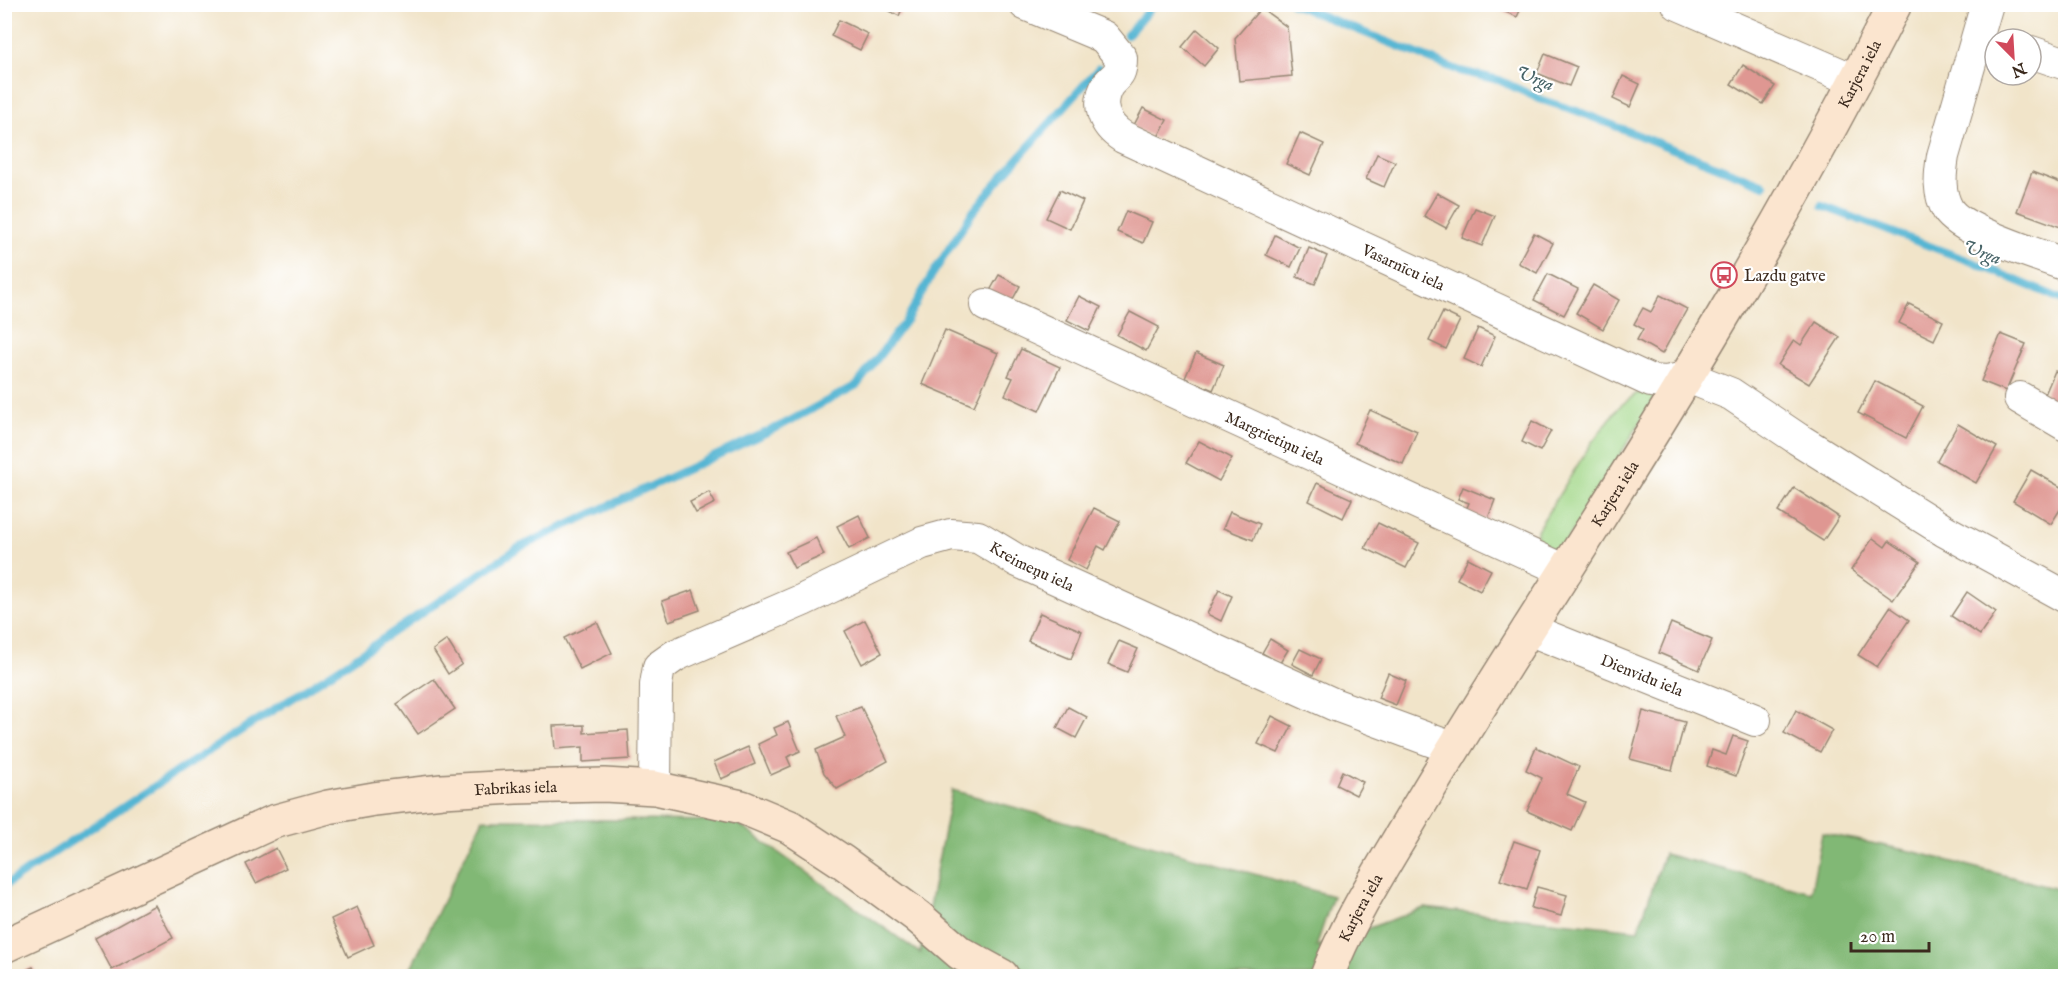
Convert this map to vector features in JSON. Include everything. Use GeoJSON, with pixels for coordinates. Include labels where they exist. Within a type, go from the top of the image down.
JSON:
{"type":"FeatureCollection","features":[{"type":"Feature","properties":{"kind":"street","name":"Vasarnīcu iela"},"geometry":{"type":"LineString","coordinates":[[1025,4],[1104,37],[1121,58],[1119,72],[1108,85],[1100,103],[1109,125],[1123,137],[1651,381],[1666,382],[1688,376]]}},
{"type":"Feature","properties":{"kind":"street"},"geometry":{"type":"LineString","coordinates":[[1678,4],[1857,81]]}},
{"type":"Feature","properties":{"kind":"street","name":"Karjera iela"},"geometry":{"type":"LineString","coordinates":[[1327,976],[1355,918],[1452,748],[1688,376],[1794,196],[1857,81],[1895,4]]}},
{"type":"Feature","properties":{"kind":"street"},"geometry":{"type":"LineString","coordinates":[[1986,27],[1987,4]]}},
{"type":"Feature","properties":{"kind":"street"},"geometry":{"type":"LineString","coordinates":[[1983,48],[1949,132],[1939,178],[1941,192],[1949,212],[1964,224],[1984,234],[2066,265]]}},
{"type":"Feature","properties":{"kind":"street"},"geometry":{"type":"LineString","coordinates":[[2043,56],[2066,64]]}},
{"type":"Feature","properties":{"kind":"street","name":"Margrietiņu iela"},"geometry":{"type":"LineString","coordinates":[[986,305],[1566,571]]}},
{"type":"Feature","properties":{"kind":"street"},"geometry":{"type":"LineString","coordinates":[[1688,376],[1731,394],[1797,439],[1945,531],[2066,597]]}},
{"type":"Feature","properties":{"kind":"street"},"geometry":{"type":"LineString","coordinates":[[2020,398],[2066,425]]}},
{"type":"Feature","properties":{"kind":"street","name":"Kreimeņu iela"},"geometry":{"type":"LineString","coordinates":[[655,788],[656,685],[659,668],[676,655],[802,600],[922,543],[951,535],[978,537],[1018,561],[1333,704],[1452,748]]}},
{"type":"Feature","properties":{"kind":"street","name":"Dienvidu iela"},"geometry":{"type":"LineString","coordinates":[[1528,629],[1755,720]]}},
{"type":"Feature","properties":{"kind":"street","name":"Fabrikas iela"},"geometry":{"type":"LineString","coordinates":[[4,946],[273,822],[328,807],[442,791],[604,785],[655,788],[742,807],[790,827],[908,909],[960,952],[1002,976]]}},
{"type":"Feature","properties":{"kind":"green space"},"geometry":{"type":"Polygon","coordinates":[[[1649,390],[1657,395],[1560,552],[1537,543],[1537,530],[1592,442],[1620,406],[1636,394],[1649,390]]]}},
{"type":"Feature","properties":{"kind":"green space"},"geometry":{"type":"Polygon","coordinates":[[[952,790],[1333,896],[1316,947],[1424,908],[1638,930],[1664,854],[1811,892],[1822,833],[1915,852],[2065,891],[2065,976],[407,976],[483,819],[734,821],[920,953],[952,790]]]}},
{"type":"Feature","properties":{"kind":"building"},"geometry":{"type":"Polygon","coordinates":[[[886,4],[904,4],[899,16],[884,8],[886,4]]]}},
{"type":"Feature","properties":{"kind":"building"},"geometry":{"type":"Polygon","coordinates":[[[1501,4],[1523,4],[1517,17],[1499,9],[1501,4]]]}},
{"type":"Feature","properties":{"kind":"building"},"geometry":{"type":"Polygon","coordinates":[[[1261,8],[1287,27],[1292,76],[1239,81],[1235,38],[1261,8]]]}},
{"type":"Feature","properties":{"kind":"building"},"geometry":{"type":"Polygon","coordinates":[[[839,20],[868,34],[860,50],[831,36],[839,20]]]}},
{"type":"Feature","properties":{"kind":"building"},"geometry":{"type":"Polygon","coordinates":[[[1197,29],[1219,48],[1204,66],[1182,47],[1197,29]]]}},
{"type":"Feature","properties":{"kind":"building"},"geometry":{"type":"Polygon","coordinates":[[[1545,54],[1577,67],[1569,86],[1537,73],[1545,54]]]}},
{"type":"Feature","properties":{"kind":"building"},"geometry":{"type":"Polygon","coordinates":[[[1743,65],[1775,86],[1763,104],[1731,84],[1743,65]]]}},
{"type":"Feature","properties":{"kind":"building"},"geometry":{"type":"Polygon","coordinates":[[[1623,76],[1640,84],[1630,107],[1613,99],[1623,76]]]}},
{"type":"Feature","properties":{"kind":"building"},"geometry":{"type":"Polygon","coordinates":[[[1143,108],[1167,120],[1157,139],[1133,127],[1143,108]]]}},
{"type":"Feature","properties":{"kind":"building"},"geometry":{"type":"Polygon","coordinates":[[[1300,133],[1324,144],[1310,175],[1286,164],[1300,133]]]}},
{"type":"Feature","properties":{"kind":"building"},"geometry":{"type":"Polygon","coordinates":[[[1377,154],[1395,162],[1384,187],[1366,179],[1377,154]]]}},
{"type":"Feature","properties":{"kind":"building"},"geometry":{"type":"Polygon","coordinates":[[[2032,172],[2066,185],[2066,229],[2017,211],[2032,172]]]}},
{"type":"Feature","properties":{"kind":"building"},"geometry":{"type":"Polygon","coordinates":[[[1060,190],[1083,201],[1070,229],[1046,218],[1060,190]]]}},
{"type":"Feature","properties":{"kind":"building"},"geometry":{"type":"Polygon","coordinates":[[[1437,193],[1459,205],[1446,228],[1424,216],[1437,193]]]}},
{"type":"Feature","properties":{"kind":"building"},"geometry":{"type":"Polygon","coordinates":[[[1475,208],[1495,216],[1482,246],[1462,238],[1475,208]]]}},
{"type":"Feature","properties":{"kind":"building"},"geometry":{"type":"Polygon","coordinates":[[[1126,211],[1152,222],[1143,243],[1117,232],[1126,211]]]}},
{"type":"Feature","properties":{"kind":"building"},"geometry":{"type":"Polygon","coordinates":[[[1534,233],[1553,243],[1537,273],[1518,263],[1534,233]]]}},
{"type":"Feature","properties":{"kind":"building"},"geometry":{"type":"Polygon","coordinates":[[[1275,235],[1300,248],[1291,267],[1266,255],[1275,235]]]}},
{"type":"Feature","properties":{"kind":"building"},"geometry":{"type":"Polygon","coordinates":[[[1309,248],[1327,256],[1315,284],[1297,277],[1309,248]]]}},
{"type":"Feature","properties":{"kind":"building"},"geometry":{"type":"Polygon","coordinates":[[[1548,274],[1578,289],[1564,315],[1534,300],[1548,274]]]}},
{"type":"Feature","properties":{"kind":"building"},"geometry":{"type":"Polygon","coordinates":[[[999,275],[1020,286],[1008,308],[987,296],[999,275]]]}},
{"type":"Feature","properties":{"kind":"building"},"geometry":{"type":"Polygon","coordinates":[[[1593,285],[1619,300],[1603,329],[1576,313],[1593,285]]]}},
{"type":"Feature","properties":{"kind":"building"},"geometry":{"type":"Polygon","coordinates":[[[1660,295],[1687,309],[1662,354],[1637,340],[1643,329],[1634,324],[1643,308],[1651,312],[1660,295]]]}},
{"type":"Feature","properties":{"kind":"building"},"geometry":{"type":"Polygon","coordinates":[[[1079,296],[1101,307],[1089,331],[1067,320],[1079,296]]]}},
{"type":"Feature","properties":{"kind":"building"},"geometry":{"type":"Polygon","coordinates":[[[1909,304],[1943,321],[1934,340],[1899,323],[1909,304]]]}},
{"type":"Feature","properties":{"kind":"building"},"geometry":{"type":"Polygon","coordinates":[[[1130,312],[1159,327],[1146,351],[1117,335],[1130,312]]]}},
{"type":"Feature","properties":{"kind":"building"},"geometry":{"type":"Polygon","coordinates":[[[1443,312],[1460,320],[1446,349],[1429,341],[1443,312]]]}},
{"type":"Feature","properties":{"kind":"building"},"geometry":{"type":"Polygon","coordinates":[[[1816,322],[1840,337],[1809,384],[1778,365],[1794,340],[1801,345],[1816,322]]]}},
{"type":"Feature","properties":{"kind":"building"},"geometry":{"type":"Polygon","coordinates":[[[1478,328],[1495,336],[1481,367],[1464,359],[1478,328]]]}},
{"type":"Feature","properties":{"kind":"building"},"geometry":{"type":"Polygon","coordinates":[[[945,330],[998,353],[974,406],[922,384],[945,330]]]}},
{"type":"Feature","properties":{"kind":"building"},"geometry":{"type":"Polygon","coordinates":[[[2001,334],[2026,344],[2006,391],[1981,381],[2001,334]]]}},
{"type":"Feature","properties":{"kind":"building"},"geometry":{"type":"Polygon","coordinates":[[[1021,349],[1060,367],[1039,411],[1005,395],[1013,378],[1008,376],[1021,349]]]}},
{"type":"Feature","properties":{"kind":"building"},"geometry":{"type":"Polygon","coordinates":[[[1196,353],[1224,365],[1213,390],[1185,378],[1196,353]]]}},
{"type":"Feature","properties":{"kind":"building"},"geometry":{"type":"Polygon","coordinates":[[[2055,371],[2066,376],[2066,409],[2043,399],[2055,371]]]}},
{"type":"Feature","properties":{"kind":"building"},"geometry":{"type":"Polygon","coordinates":[[[1875,381],[1923,406],[1906,438],[1858,413],[1875,381]]]}},
{"type":"Feature","properties":{"kind":"building"},"geometry":{"type":"Polygon","coordinates":[[[1370,410],[1417,431],[1403,464],[1355,443],[1370,410]]]}},
{"type":"Feature","properties":{"kind":"building"},"geometry":{"type":"Polygon","coordinates":[[[1532,421],[1551,431],[1540,451],[1522,442],[1532,421]]]}},
{"type":"Feature","properties":{"kind":"building"},"geometry":{"type":"Polygon","coordinates":[[[1958,424],[1997,447],[1976,483],[1937,461],[1958,424]]]}},
{"type":"Feature","properties":{"kind":"building"},"geometry":{"type":"Polygon","coordinates":[[[1199,441],[1232,458],[1219,481],[1186,463],[1199,441]]]}},
{"type":"Feature","properties":{"kind":"building"},"geometry":{"type":"Polygon","coordinates":[[[2031,470],[2066,490],[2066,500],[2051,524],[2013,501],[2031,470]]]}},
{"type":"Feature","properties":{"kind":"building"},"geometry":{"type":"Polygon","coordinates":[[[1317,483],[1352,499],[1343,518],[1309,501],[1317,483]]]}},
{"type":"Feature","properties":{"kind":"building"},"geometry":{"type":"Polygon","coordinates":[[[1463,487],[1495,500],[1487,521],[1465,512],[1469,503],[1458,499],[1463,487]]]}},
{"type":"Feature","properties":{"kind":"building"},"geometry":{"type":"Polygon","coordinates":[[[1794,488],[1839,517],[1823,541],[1778,512],[1794,488]]]}},
{"type":"Feature","properties":{"kind":"building"},"geometry":{"type":"Polygon","coordinates":[[[709,492],[715,503],[696,513],[690,502],[709,492]]]}},
{"type":"Feature","properties":{"kind":"building"},"geometry":{"type":"Polygon","coordinates":[[[1094,508],[1120,521],[1105,550],[1098,546],[1086,570],[1067,560],[1094,508]]]}},
{"type":"Feature","properties":{"kind":"building"},"geometry":{"type":"Polygon","coordinates":[[[1230,512],[1260,524],[1253,540],[1223,528],[1230,512]]]}},
{"type":"Feature","properties":{"kind":"building"},"geometry":{"type":"Polygon","coordinates":[[[859,515],[870,538],[849,549],[837,526],[859,515]]]}},
{"type":"Feature","properties":{"kind":"building"},"geometry":{"type":"Polygon","coordinates":[[[1378,523],[1419,543],[1406,568],[1365,548],[1378,523]]]}},
{"type":"Feature","properties":{"kind":"building"},"geometry":{"type":"Polygon","coordinates":[[[816,538],[824,555],[794,568],[786,552],[816,538]]]}},
{"type":"Feature","properties":{"kind":"building"},"geometry":{"type":"Polygon","coordinates":[[[1873,538],[1885,547],[1889,541],[1920,562],[1893,600],[1851,570],[1873,538]]]}},
{"type":"Feature","properties":{"kind":"building"},"geometry":{"type":"Polygon","coordinates":[[[1468,558],[1491,570],[1480,591],[1457,579],[1468,558]]]}},
{"type":"Feature","properties":{"kind":"building"},"geometry":{"type":"Polygon","coordinates":[[[693,590],[700,610],[669,621],[662,601],[693,590]]]}},
{"type":"Feature","properties":{"kind":"building"},"geometry":{"type":"Polygon","coordinates":[[[1219,590],[1232,596],[1221,621],[1207,614],[1219,590]]]}},
{"type":"Feature","properties":{"kind":"building"},"geometry":{"type":"Polygon","coordinates":[[[1967,592],[1996,612],[1980,635],[1951,616],[1967,592]]]}},
{"type":"Feature","properties":{"kind":"building"},"geometry":{"type":"Polygon","coordinates":[[[1890,607],[1909,620],[1877,667],[1858,655],[1890,607]]]}},
{"type":"Feature","properties":{"kind":"building"},"geometry":{"type":"Polygon","coordinates":[[[1040,613],[1082,631],[1071,659],[1028,641],[1040,613]]]}},
{"type":"Feature","properties":{"kind":"building"},"geometry":{"type":"Polygon","coordinates":[[[865,620],[882,653],[862,664],[845,631],[865,620]]]}},
{"type":"Feature","properties":{"kind":"building"},"geometry":{"type":"Polygon","coordinates":[[[597,622],[612,653],[580,669],[564,638],[597,622]]]}},
{"type":"Feature","properties":{"kind":"building"},"geometry":{"type":"Polygon","coordinates":[[[1671,623],[1712,640],[1699,670],[1659,653],[1671,623]]]}},
{"type":"Feature","properties":{"kind":"building"},"geometry":{"type":"Polygon","coordinates":[[[1270,639],[1288,650],[1280,663],[1262,653],[1270,639]]]}},
{"type":"Feature","properties":{"kind":"building"},"geometry":{"type":"Polygon","coordinates":[[[447,640],[462,664],[448,674],[433,650],[447,640]]]}},
{"type":"Feature","properties":{"kind":"building"},"geometry":{"type":"Polygon","coordinates":[[[1119,641],[1138,649],[1127,672],[1108,664],[1119,641]]]}},
{"type":"Feature","properties":{"kind":"building"},"geometry":{"type":"Polygon","coordinates":[[[1300,649],[1321,659],[1313,675],[1292,664],[1300,649]]]}},
{"type":"Feature","properties":{"kind":"building"},"geometry":{"type":"Polygon","coordinates":[[[1388,673],[1406,681],[1396,705],[1378,698],[1388,673]]]}},
{"type":"Feature","properties":{"kind":"building"},"geometry":{"type":"Polygon","coordinates":[[[434,679],[455,709],[418,734],[397,704],[434,679]]]}},
{"type":"Feature","properties":{"kind":"building"},"geometry":{"type":"Polygon","coordinates":[[[861,707],[888,761],[837,789],[824,773],[816,750],[845,737],[836,716],[861,707]]]}},
{"type":"Feature","properties":{"kind":"building"},"geometry":{"type":"Polygon","coordinates":[[[1068,707],[1087,717],[1076,738],[1057,728],[1068,707]]]}},
{"type":"Feature","properties":{"kind":"building"},"geometry":{"type":"Polygon","coordinates":[[[1796,710],[1832,730],[1820,752],[1784,733],[1796,710]]]}},
{"type":"Feature","properties":{"kind":"building"},"geometry":{"type":"Polygon","coordinates":[[[1643,711],[1685,722],[1672,770],[1630,759],[1643,711]]]}},
{"type":"Feature","properties":{"kind":"building"},"geometry":{"type":"Polygon","coordinates":[[[1272,716],[1292,726],[1278,753],[1258,744],[1272,716]]]}},
{"type":"Feature","properties":{"kind":"building"},"geometry":{"type":"Polygon","coordinates":[[[788,722],[800,751],[787,757],[791,766],[771,775],[758,744],[777,735],[774,728],[788,722]]]}},
{"type":"Feature","properties":{"kind":"building"},"geometry":{"type":"Polygon","coordinates":[[[584,725],[584,733],[628,730],[630,759],[583,762],[583,747],[555,749],[553,726],[584,725]]]}},
{"type":"Feature","properties":{"kind":"building"},"geometry":{"type":"Polygon","coordinates":[[[1733,736],[1748,741],[1736,776],[1707,766],[1712,750],[1726,755],[1733,736]]]}},
{"type":"Feature","properties":{"kind":"building"},"geometry":{"type":"Polygon","coordinates":[[[748,747],[755,764],[721,779],[714,762],[748,747]]]}},
{"type":"Feature","properties":{"kind":"building"},"geometry":{"type":"Polygon","coordinates":[[[1536,747],[1579,767],[1567,794],[1585,802],[1572,831],[1527,811],[1542,778],[1526,770],[1536,747]]]}},
{"type":"Feature","properties":{"kind":"building"},"geometry":{"type":"Polygon","coordinates":[[[1342,771],[1363,782],[1356,795],[1336,785],[1342,771]]]}},
{"type":"Feature","properties":{"kind":"building"},"geometry":{"type":"Polygon","coordinates":[[[1514,841],[1540,850],[1527,889],[1500,880],[1514,841]]]}},
{"type":"Feature","properties":{"kind":"building"},"geometry":{"type":"Polygon","coordinates":[[[276,848],[286,868],[256,883],[246,864],[276,848]]]}},
{"type":"Feature","properties":{"kind":"building"},"geometry":{"type":"Polygon","coordinates":[[[1537,887],[1567,895],[1561,916],[1531,908],[1537,887]]]}},
{"type":"Feature","properties":{"kind":"building"},"geometry":{"type":"Polygon","coordinates":[[[155,905],[173,938],[112,970],[95,938],[155,905]]]}},
{"type":"Feature","properties":{"kind":"building"},"geometry":{"type":"Polygon","coordinates":[[[357,907],[374,945],[348,957],[331,919],[357,907]]]}},
{"type":"Feature","properties":{"kind":"building"},"geometry":{"type":"Polygon","coordinates":[[[33,967],[37,976],[13,976],[33,967]]]}},
{"type":"Feature","properties":{"kind":"waterway"},"geometry":{"type":"LineString","coordinates":[[1127,35],[1154,4]]}},
{"type":"Feature","properties":{"kind":"waterway","name":"Urga"},"geometry":{"type":"LineString","coordinates":[[1293,4],[1460,71],[1499,80],[1542,100],[1577,111],[1764,185]]}},
{"type":"Feature","properties":{"kind":"waterway"},"geometry":{"type":"LineString","coordinates":[[4,886],[347,663],[518,548],[782,425],[857,385],[907,319],[972,213],[1099,68]]}},
{"type":"Feature","properties":{"kind":"waterway","name":"Urga"},"geometry":{"type":"LineString","coordinates":[[1822,206],[1975,263],[2066,301]]}},
{"type":"Feature","properties":{"kind":"place","name":"Lazdu gatve"},"geometry":{"type":"Point","coordinates":[1724,275]}}]}
